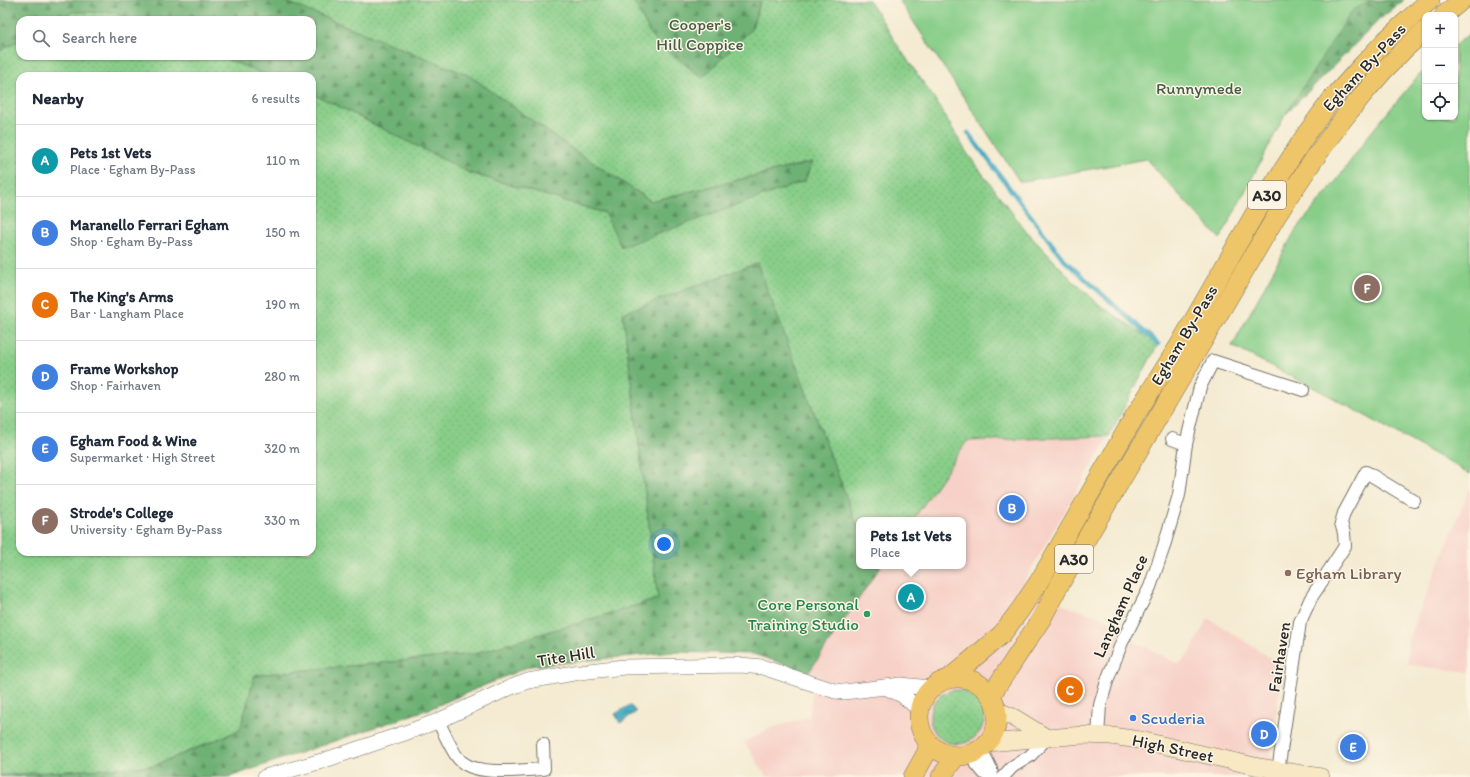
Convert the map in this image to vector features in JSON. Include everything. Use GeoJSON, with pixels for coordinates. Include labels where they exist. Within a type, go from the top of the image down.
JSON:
{"type":"FeatureCollection","features":[{"type":"Feature","properties":{"kind":"main road","name":"Egham By-Pass"},"geometry":{"type":"LineString","coordinates":[[950,678],[1002,634],[1040,580],[1136,414],[1180,344],[1254,215],[1307,133],[1332,99],[1358,70],[1392,34],[1430,0]]}},
{"type":"Feature","properties":{"kind":"main road"},"geometry":{"type":"LineString","coordinates":[[1448,12],[1462,0]]}},
{"type":"Feature","properties":{"kind":"main road","name":"Egham By-Pass"},"geometry":{"type":"LineString","coordinates":[[994,703],[1062,580],[1277,216],[1310,164],[1359,98],[1380,74],[1422,33]]}},
{"type":"Feature","properties":{"kind":"main road"},"geometry":{"type":"LineString","coordinates":[[973,751],[940,752],[928,744],[919,727],[919,709],[922,698],[930,688],[942,680],[960,677],[971,679],[985,688],[994,703],[1013,717],[1047,738]]}},
{"type":"Feature","properties":{"kind":"main road"},"geometry":{"type":"LineString","coordinates":[[941,777],[993,734],[996,725],[994,703]]}},
{"type":"Feature","properties":{"kind":"main road","name":"High Street"},"geometry":{"type":"LineString","coordinates":[[973,751],[1047,738],[1082,735],[1098,736],[1140,740],[1298,776],[1321,777]]}},
{"type":"Feature","properties":{"kind":"main road"},"geometry":{"type":"LineString","coordinates":[[913,777],[927,752],[928,744]]}},
{"type":"Feature","properties":{"kind":"street","name":"Langham Place"},"geometry":{"type":"LineString","coordinates":[[1098,736],[1100,705],[1108,678],[1122,642],[1150,587],[1179,495],[1186,444],[1200,387],[1213,361],[1303,390]]}},
{"type":"Feature","properties":{"kind":"street"},"geometry":{"type":"LineString","coordinates":[[1172,438],[1186,444]]}},
{"type":"Feature","properties":{"kind":"street","name":"Fairhaven"},"geometry":{"type":"LineString","coordinates":[[1278,771],[1300,622],[1311,598],[1345,546],[1344,533],[1341,523],[1344,513],[1366,472],[1414,501]]}},
{"type":"Feature","properties":{"kind":"street","name":"Tite Hill"},"geometry":{"type":"LineString","coordinates":[[267,777],[405,734],[438,721],[483,699],[528,681],[624,667],[741,665],[762,667],[835,691],[844,692],[901,685],[930,688]]}},
{"type":"Feature","properties":{"kind":"street"},"geometry":{"type":"LineString","coordinates":[[885,687],[902,695],[919,709]]}},
{"type":"Feature","properties":{"kind":"street"},"geometry":{"type":"LineString","coordinates":[[438,721],[459,760],[475,769],[491,771],[549,769],[543,744]]}},
{"type":"Feature","properties":{"kind":"street"},"geometry":{"type":"LineString","coordinates":[[1003,777],[1012,767],[1030,756],[1047,738]]}},
{"type":"Feature","properties":{"kind":"street"},"geometry":{"type":"LineString","coordinates":[[973,751],[991,769],[991,777]]}},
{"type":"Feature","properties":{"kind":"shaded area"},"geometry":{"type":"Polygon","coordinates":[[[1109,436],[1021,586],[1069,607],[1134,628],[1135,642],[1179,664],[1188,656],[1208,618],[1282,665],[1270,754],[1283,777],[767,777],[744,742],[771,728],[809,717],[812,696],[809,672],[879,569],[966,569],[966,517],[915,517],[967,441],[1109,436]]]}},
{"type":"Feature","properties":{"kind":"shaded area"},"geometry":{"type":"Polygon","coordinates":[[[1470,488],[1470,672],[1408,665],[1408,639],[1470,488]]]}},
{"type":"Feature","properties":{"kind":"green space"},"geometry":{"type":"Polygon","coordinates":[[[0,0],[282,0],[470,76],[572,149],[651,201],[812,162],[805,181],[621,247],[605,213],[470,173],[316,96],[316,72],[258,72],[229,60],[316,60],[316,16],[122,16],[112,12],[72,12],[65,16],[16,16],[16,42],[0,51],[0,0]]]}},
{"type":"Feature","properties":{"kind":"green space"},"geometry":{"type":"Polygon","coordinates":[[[282,0],[633,0],[653,39],[751,30],[761,0],[869,0],[900,49],[936,101],[967,153],[1025,230],[1072,280],[1101,306],[1158,344],[1109,436],[967,441],[915,517],[856,517],[856,522],[757,263],[623,314],[658,599],[474,654],[255,675],[240,730],[153,766],[0,775],[0,50],[16,42],[16,60],[229,60],[258,72],[16,72],[16,556],[316,556],[316,96],[470,173],[605,213],[812,162],[651,201],[572,149],[470,76],[282,0]]]}},
{"type":"Feature","properties":{"kind":"green space","name":"Cooper's Hill Coppice"},"geometry":{"type":"Polygon","coordinates":[[[633,0],[761,0],[751,30],[702,78],[653,39],[633,0]]]}},
{"type":"Feature","properties":{"kind":"green space","name":"Runnymede"},"geometry":{"type":"Polygon","coordinates":[[[899,0],[1371,0],[1352,11],[1285,115],[1220,239],[1146,159],[1020,182],[899,0]]]}},
{"type":"Feature","properties":{"kind":"green space"},"geometry":{"type":"Polygon","coordinates":[[[1229,0],[1404,0],[1380,19],[1285,115],[1229,0]]]}},
{"type":"Feature","properties":{"kind":"green space"},"geometry":{"type":"Polygon","coordinates":[[[72,12],[112,12],[122,16],[64,16],[72,12]]]}},
{"type":"Feature","properties":{"kind":"green space"},"geometry":{"type":"Polygon","coordinates":[[[1470,33],[1470,474],[1328,395],[1232,346],[1295,231],[1337,180],[1369,135],[1422,73],[1422,120],[1458,120],[1458,43],[1470,33]]]}},
{"type":"Feature","properties":{"kind":"green space"},"geometry":{"type":"Polygon","coordinates":[[[757,263],[856,522],[856,569],[879,569],[809,672],[753,654],[673,652],[530,666],[429,709],[229,777],[0,777],[0,775],[153,766],[240,730],[255,675],[474,654],[658,599],[623,313],[757,263]]]}},
{"type":"Feature","properties":{"kind":"green space"},"geometry":{"type":"Polygon","coordinates":[[[957,690],[967,692],[976,698],[982,707],[984,717],[982,727],[976,736],[967,742],[957,744],[947,742],[938,736],[932,727],[930,717],[932,707],[938,698],[947,692],[957,690]]]}},
{"type":"Feature","properties":{"kind":"water"},"geometry":{"type":"Polygon","coordinates":[[[630,705],[636,712],[620,723],[615,714],[630,705]]]}},
{"type":"Feature","properties":{"kind":"waterway"},"geometry":{"type":"LineString","coordinates":[[968,133],[1064,260],[1158,344]]}},
{"type":"Feature","properties":{"kind":"place","name":"Strode's College"},"geometry":{"type":"Point","coordinates":[1367,288]}},
{"type":"Feature","properties":{"kind":"place","name":"Maranello Ferrari Egham"},"geometry":{"type":"Point","coordinates":[1012,508]}},
{"type":"Feature","properties":{"kind":"place","name":"Egham Library"},"geometry":{"type":"Point","coordinates":[1288,573]}},
{"type":"Feature","properties":{"kind":"place","name":"Pets 1st Vets"},"geometry":{"type":"Point","coordinates":[911,597]}},
{"type":"Feature","properties":{"kind":"place","name":"Core Personal Training Studio"},"geometry":{"type":"Point","coordinates":[867,614]}},
{"type":"Feature","properties":{"kind":"place","name":"The King's Arms"},"geometry":{"type":"Point","coordinates":[1070,690]}},
{"type":"Feature","properties":{"kind":"place","name":"Scuderia"},"geometry":{"type":"Point","coordinates":[1133,718]}},
{"type":"Feature","properties":{"kind":"place","name":"Frame Workshop"},"geometry":{"type":"Point","coordinates":[1264,734]}},
{"type":"Feature","properties":{"kind":"place","name":"Egham Food & Wine"},"geometry":{"type":"Point","coordinates":[1353,747]}}]}
